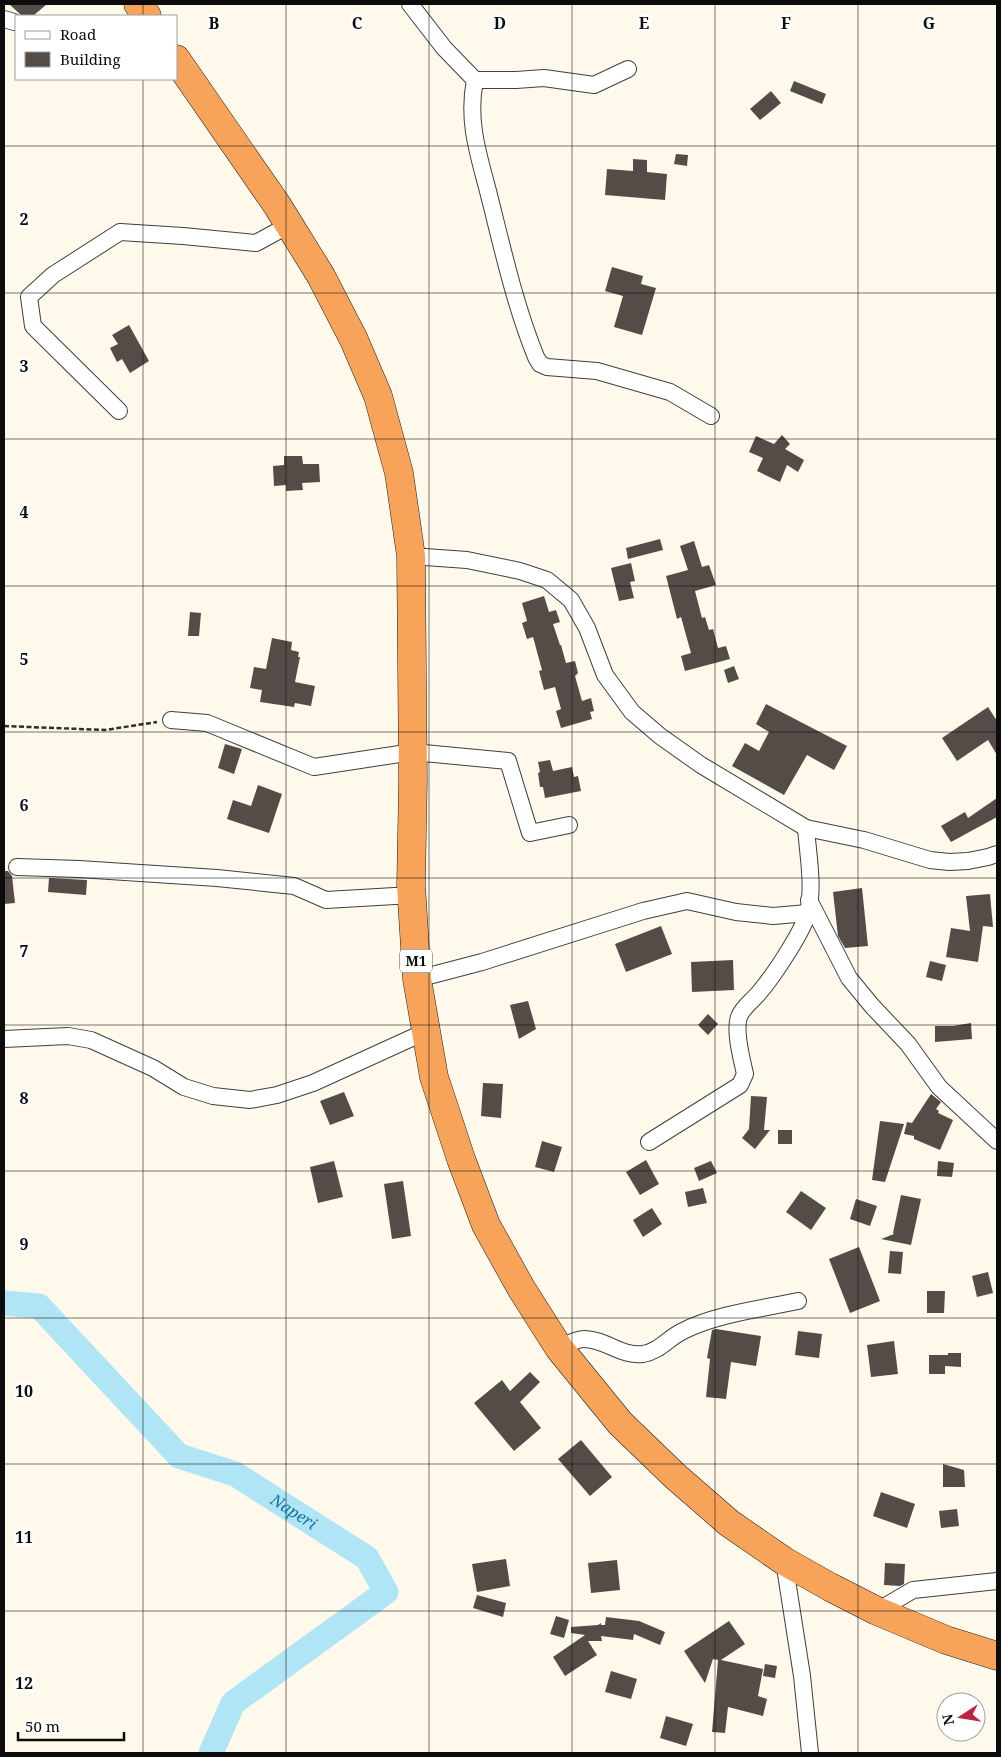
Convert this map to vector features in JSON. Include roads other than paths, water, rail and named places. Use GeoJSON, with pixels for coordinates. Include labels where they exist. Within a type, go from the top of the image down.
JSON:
{"type":"FeatureCollection","features":[{"type":"Feature","properties":{"kind":"highway"},"geometry":{"type":"LineString","coordinates":[[138,4],[146,15]]}},
{"type":"Feature","properties":{"kind":"highway","name":"M1"},"geometry":{"type":"LineString","coordinates":[[178,62],[278,205],[321,276],[350,332],[378,396],[398,474],[411,556],[412,895],[417,979],[434,1077],[460,1159],[486,1225],[559,1348],[620,1423],[675,1476],[730,1522],[784,1561],[830,1587],[877,1611],[946,1640],[997,1656]]}},
{"type":"Feature","properties":{"kind":"street"},"geometry":{"type":"LineString","coordinates":[[410,4],[444,48],[475,80],[544,78],[594,85],[628,68]]}},
{"type":"Feature","properties":{"kind":"street"},"geometry":{"type":"LineString","coordinates":[[475,80],[471,97],[472,127],[512,286],[540,364],[547,367],[597,372],[670,392],[710,416]]}},
{"type":"Feature","properties":{"kind":"street"},"geometry":{"type":"LineString","coordinates":[[119,411],[34,326],[29,297],[53,275],[120,232],[256,243],[289,225]]}},
{"type":"Feature","properties":{"kind":"street"},"geometry":{"type":"LineString","coordinates":[[411,556],[467,560],[520,571],[547,580],[571,600],[587,628],[605,676],[632,712],[660,736],[701,765],[806,828],[864,840],[930,860],[968,861],[997,854]]}},
{"type":"Feature","properties":{"kind":"street"},"geometry":{"type":"LineString","coordinates":[[170,720],[207,723],[314,767],[412,752],[508,762],[530,833],[569,825]]}},
{"type":"Feature","properties":{"kind":"street"},"geometry":{"type":"LineString","coordinates":[[649,1142],[740,1085],[745,1074],[738,1019],[741,1012],[759,993],[793,943],[808,907],[806,828]]}},
{"type":"Feature","properties":{"kind":"street"},"geometry":{"type":"LineString","coordinates":[[17,867],[207,877],[294,886],[326,900],[412,895]]}},
{"type":"Feature","properties":{"kind":"street"},"geometry":{"type":"LineString","coordinates":[[417,979],[482,962],[643,911],[687,901],[736,912],[773,916],[808,907]]}},
{"type":"Feature","properties":{"kind":"street"},"geometry":{"type":"LineString","coordinates":[[808,907],[849,978],[872,1006],[908,1044],[939,1087],[997,1141]]}},
{"type":"Feature","properties":{"kind":"street"},"geometry":{"type":"LineString","coordinates":[[4,1039],[68,1036],[91,1040],[153,1068],[184,1087],[213,1096],[250,1100],[277,1095],[313,1083],[427,1031]]}},
{"type":"Feature","properties":{"kind":"street"},"geometry":{"type":"LineString","coordinates":[[559,1348],[582,1339],[597,1341],[627,1354],[642,1354],[655,1351],[682,1331],[717,1319],[798,1301]]}},
{"type":"Feature","properties":{"kind":"street"},"geometry":{"type":"LineString","coordinates":[[784,1561],[802,1676],[810,1753]]}},
{"type":"Feature","properties":{"kind":"street"},"geometry":{"type":"LineString","coordinates":[[877,1611],[913,1590],[997,1581]]}},
{"type":"Feature","properties":{"kind":"waterway","name":"Naperi"},"geometry":{"type":"LineString","coordinates":[[4,1303],[39,1306],[179,1456],[235,1474],[367,1558],[386,1592],[233,1703],[211,1753]]}}]}
